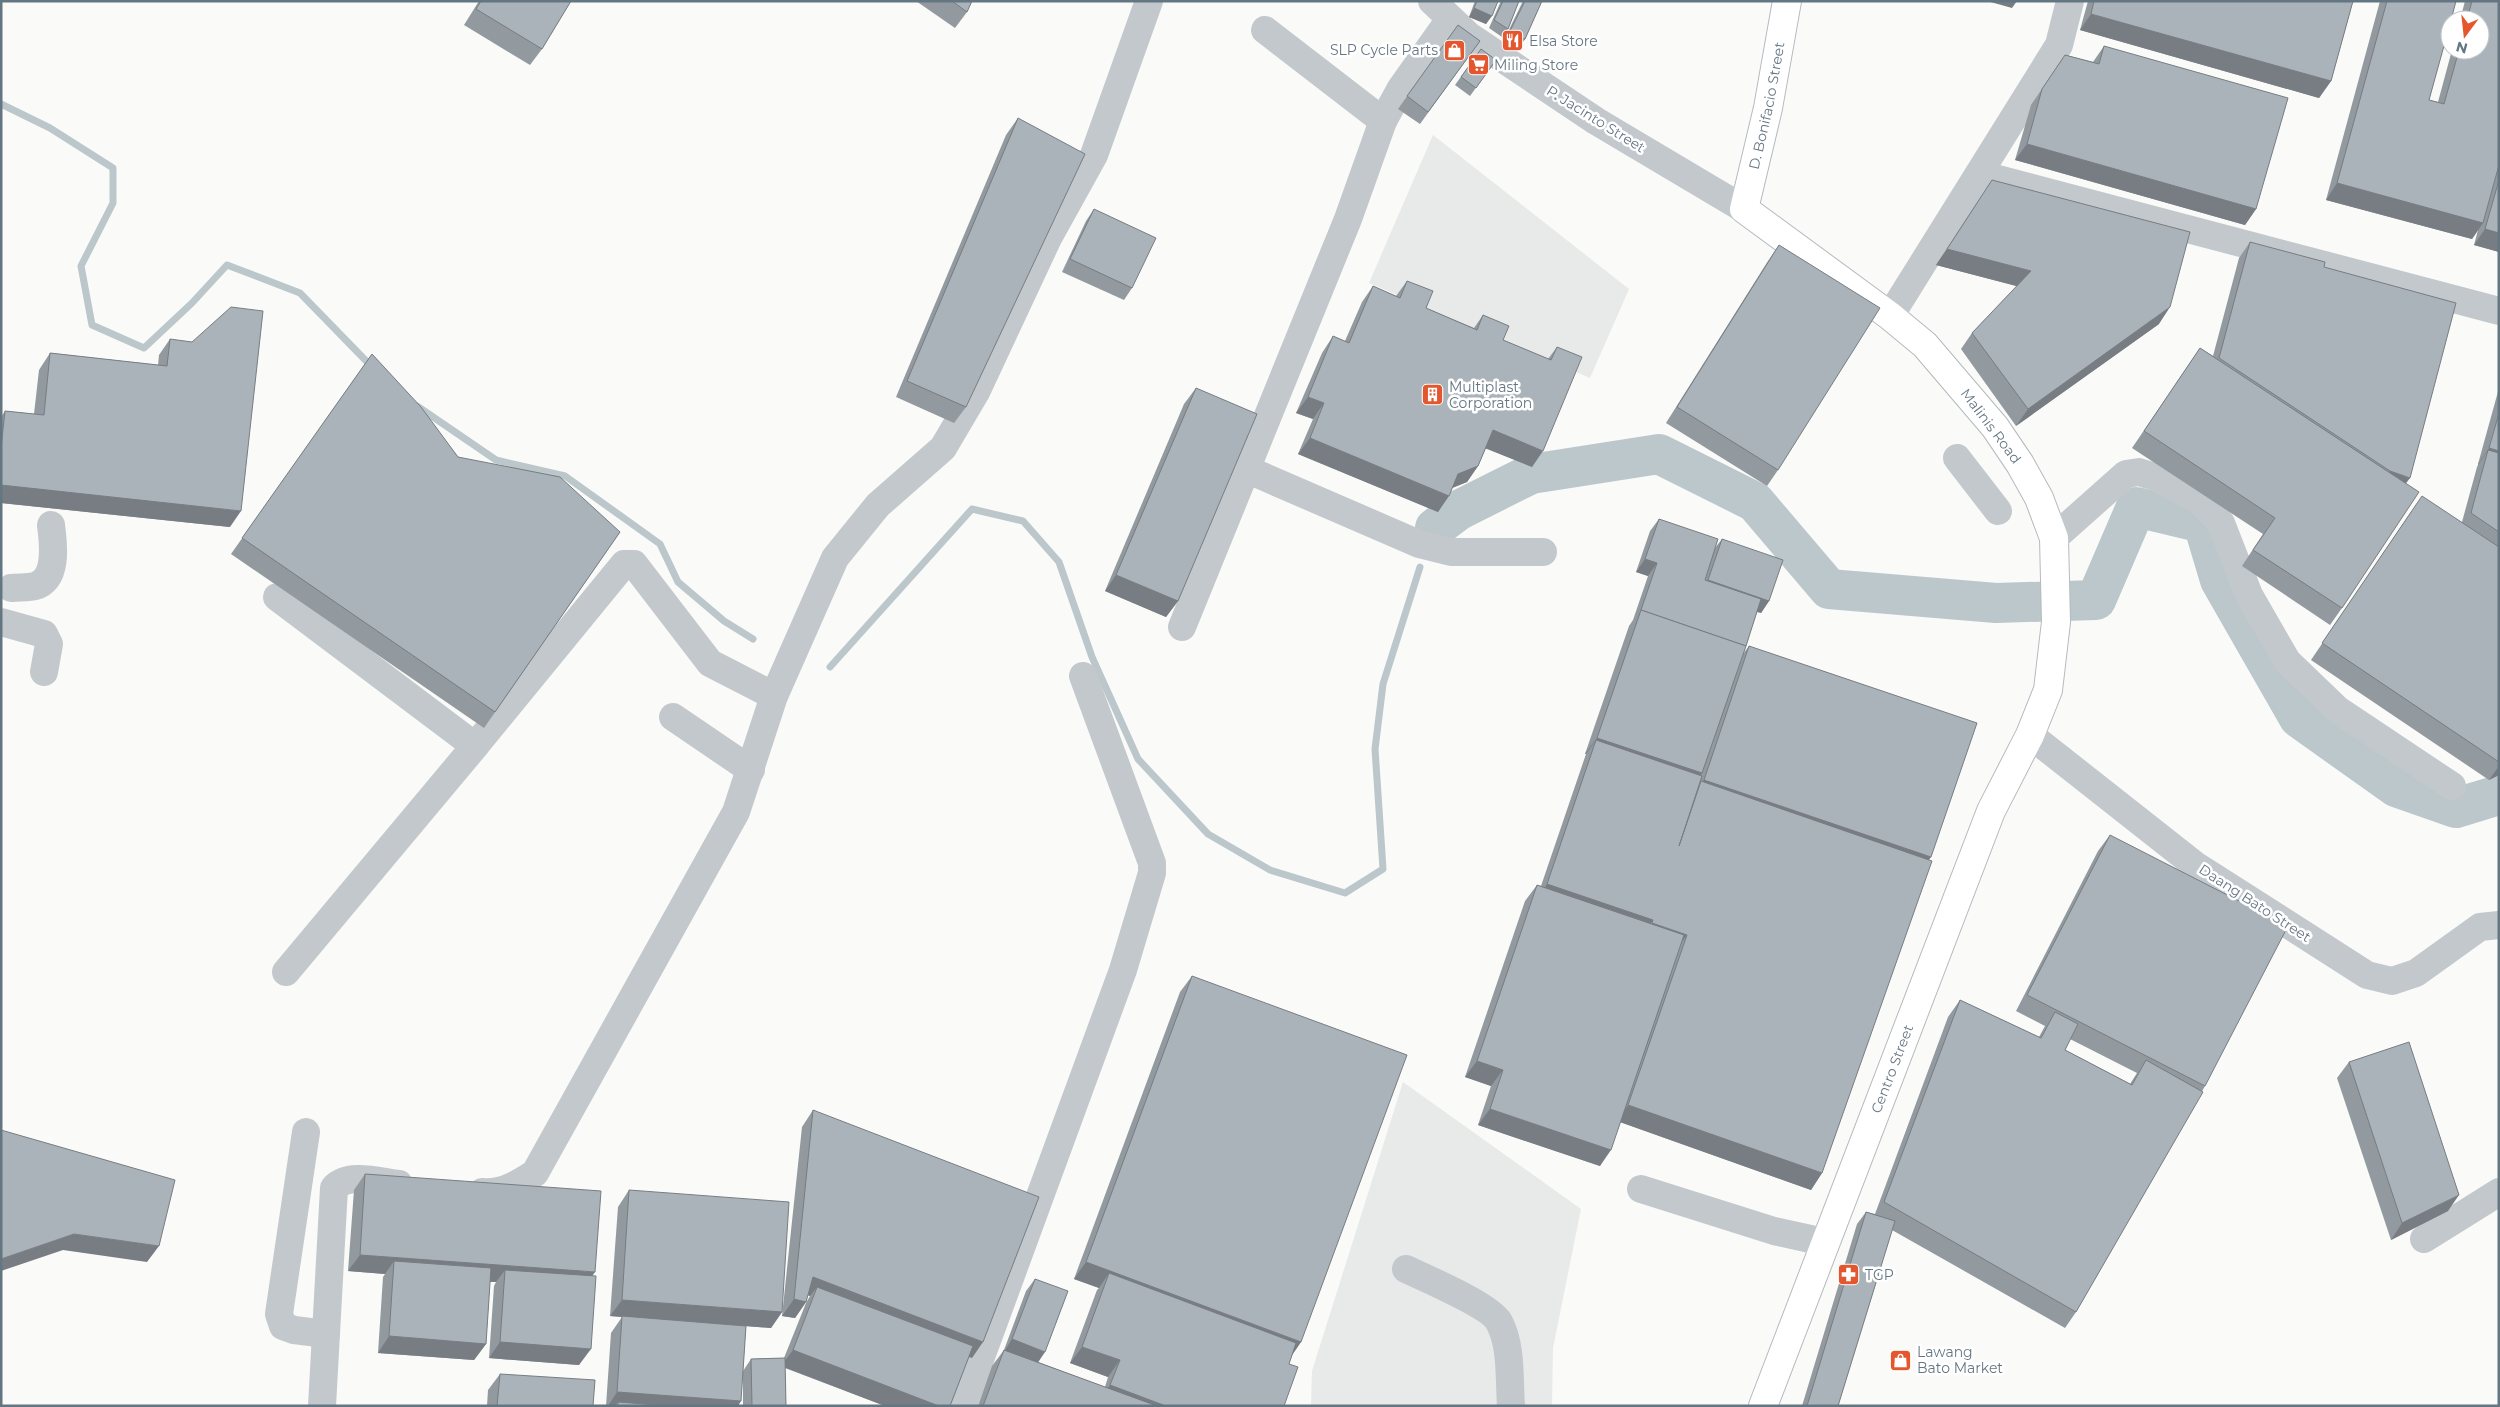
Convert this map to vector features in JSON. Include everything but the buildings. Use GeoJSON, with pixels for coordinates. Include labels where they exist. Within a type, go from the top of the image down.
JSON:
{"type":"FeatureCollection","features":[{"type":"Feature","properties":{"kind":"main road","name":"D. Bonifacio Street"},"geometry":{"type":"LineString","coordinates":[[1744,209],[1768,108],[1787,1]]}},
{"type":"Feature","properties":{"kind":"main road","name":"Malinis Road"},"geometry":{"type":"LineString","coordinates":[[1744,209],[1890,316],[1925,346],[1995,427],[2020,464],[2039,498],[2054,538],[2056,609],[2048,690],[2030,736]]}},
{"type":"Feature","properties":{"kind":"main road","name":"Centro Street"},"geometry":{"type":"LineString","coordinates":[[1763,1406],[1824,1242],[1991,811],[2030,736]]}},
{"type":"Feature","properties":{"kind":"street"},"geometry":{"type":"LineString","coordinates":[[454,1190],[492,1194],[515,1186],[535,1173],[736,812],[774,696],[836,558],[878,505],[943,448],[976,392],[1048,238],[1094,155],[1149,1]]}},
{"type":"Feature","properties":{"kind":"street"},"geometry":{"type":"LineString","coordinates":[[1890,316],[2059,45],[2070,1]]}},
{"type":"Feature","properties":{"kind":"street"},"geometry":{"type":"LineString","coordinates":[[1182,627],[1348,219],[1383,122],[1441,10]]}},
{"type":"Feature","properties":{"kind":"street","name":"P. Jacinto Street"},"geometry":{"type":"LineString","coordinates":[[1441,10],[1469,36],[1596,121],[1744,209]]}},
{"type":"Feature","properties":{"kind":"street"},"geometry":{"type":"LineString","coordinates":[[1265,30],[1383,122]]}},
{"type":"Feature","properties":{"kind":"street"},"geometry":{"type":"LineString","coordinates":[[1979,174],[2499,311]]}},
{"type":"Feature","properties":{"kind":"street"},"geometry":{"type":"LineString","coordinates":[[1957,458],[1998,511]]}},
{"type":"Feature","properties":{"kind":"street"},"geometry":{"type":"LineString","coordinates":[[1246,469],[1419,544],[1451,552],[1543,552]]}},
{"type":"Feature","properties":{"kind":"street"},"geometry":{"type":"LineString","coordinates":[[2054,538],[2126,474],[2139,472],[2155,477],[2199,500],[2221,523],[2249,595],[2287,661],[2338,710],[2452,786]]}},
{"type":"Feature","properties":{"kind":"street"},"geometry":{"type":"LineString","coordinates":[[44,672],[49,644],[44,634],[3,630],[6,580],[36,586],[43,581],[52,564],[54,551],[51,524]]}},
{"type":"Feature","properties":{"kind":"street"},"geometry":{"type":"LineString","coordinates":[[286,972],[476,746],[622,565],[627,563],[634,564],[710,663],[774,696]]}},
{"type":"Feature","properties":{"kind":"street"},"geometry":{"type":"LineString","coordinates":[[277,597],[476,746]]}},
{"type":"Feature","properties":{"kind":"street"},"geometry":{"type":"LineString","coordinates":[[962,1406],[1123,970],[1152,874],[1152,862],[1083,676]]}},
{"type":"Feature","properties":{"kind":"street"},"geometry":{"type":"LineString","coordinates":[[673,717],[751,770]]}},
{"type":"Feature","properties":{"kind":"street","name":"Daang Bato Street"},"geometry":{"type":"LineString","coordinates":[[2030,736],[2195,865],[2367,975],[2392,981],[2416,973],[2480,927],[2499,925]]}},
{"type":"Feature","properties":{"kind":"street"},"geometry":{"type":"LineString","coordinates":[[306,1132],[279,1314],[283,1326],[294,1330],[326,1334]]}},
{"type":"Feature","properties":{"kind":"street"},"geometry":{"type":"LineString","coordinates":[[322,1406],[334,1188],[339,1183],[351,1179],[426,1187]]}},
{"type":"Feature","properties":{"kind":"street"},"geometry":{"type":"LineString","coordinates":[[1641,1189],[1774,1231],[1824,1242]]}},
{"type":"Feature","properties":{"kind":"street"},"geometry":{"type":"LineString","coordinates":[[2424,1240],[2499,1192]]}},
{"type":"Feature","properties":{"kind":"street"},"geometry":{"type":"LineString","coordinates":[[1406,1269],[1483,1308],[1499,1320],[1507,1343],[1511,1406]]}},
{"type":"Feature","properties":{"kind":"shaded area","name":"Multiplast Corporation"},"geometry":{"type":"Polygon","coordinates":[[[1433,135],[1629,289],[1590,378],[1369,283],[1433,135]]]}},
{"type":"Feature","properties":{"kind":"shaded area"},"geometry":{"type":"Polygon","coordinates":[[[1403,1082],[1581,1209],[1553,1348],[1552,1406],[1311,1406],[1312,1371],[1403,1082]]]}},
{"type":"Feature","properties":{"kind":"waterway"},"geometry":{"type":"LineString","coordinates":[[1,104],[50,128],[113,168],[113,203],[81,266],[92,325],[144,348],[192,303],[227,265],[300,293],[373,368]]}},
{"type":"Feature","properties":{"kind":"waterway"},"geometry":{"type":"LineString","coordinates":[[417,406],[496,460],[565,476],[660,544],[678,582],[724,621],[753,639]]}},
{"type":"Feature","properties":{"kind":"waterway"},"geometry":{"type":"LineString","coordinates":[[1435,528],[1459,510],[1531,474],[1659,454],[1755,502],[1829,589],[1996,603],[2096,600],[2136,507],[2203,523],[2220,580],[2299,718],[2396,787],[2456,808],[2499,795]]}},
{"type":"Feature","properties":{"kind":"waterway"},"geometry":{"type":"LineString","coordinates":[[830,667],[972,509],[1023,521],[1059,562],[1092,657],[1138,759],[1208,834],[1270,870],[1345,893],[1383,869],[1375,749],[1383,684],[1420,567]]}},
{"type":"Feature","properties":{"kind":"place","name":"Elsa Store"},"geometry":{"type":"Point","coordinates":[1513,41]}},
{"type":"Feature","properties":{"kind":"place","name":"SLP Cycle Parts"},"geometry":{"type":"Point","coordinates":[1454,50]}},
{"type":"Feature","properties":{"kind":"place","name":"Miling Store"},"geometry":{"type":"Point","coordinates":[1478,65]}},
{"type":"Feature","properties":{"kind":"place","name":"Multiplast Corporation"},"geometry":{"type":"Point","coordinates":[1433,395]}},
{"type":"Feature","properties":{"kind":"place","name":"TGP"},"geometry":{"type":"Point","coordinates":[1849,1275]}},
{"type":"Feature","properties":{"kind":"place","name":"Lawang Bato Market"},"geometry":{"type":"Point","coordinates":[1901,1360]}}]}
